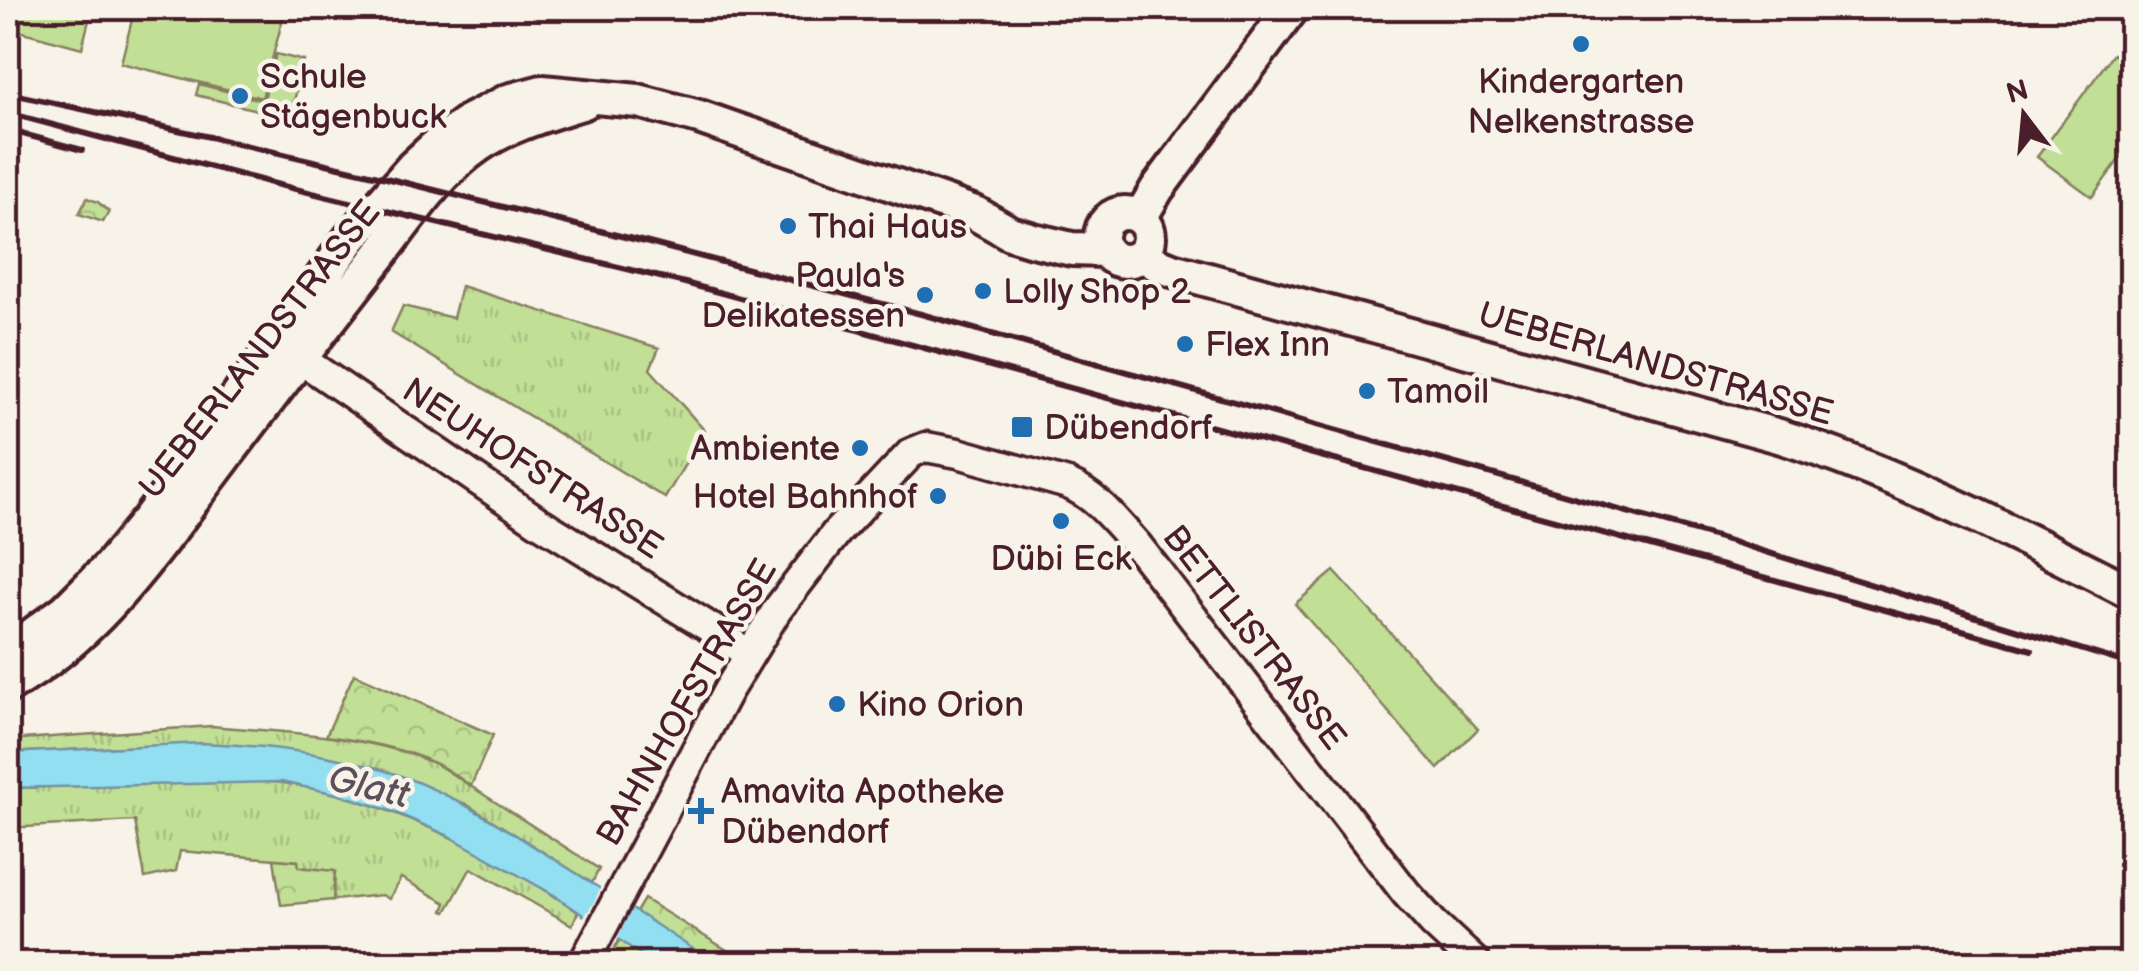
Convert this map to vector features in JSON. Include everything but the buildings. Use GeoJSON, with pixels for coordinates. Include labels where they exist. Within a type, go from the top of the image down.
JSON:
{"type":"FeatureCollection","features":[{"type":"Feature","properties":{"kind":"main road"},"geometry":{"type":"LineString","coordinates":[[1142,254],[1150,235],[1140,218],[1157,189],[1292,8]]}},
{"type":"Feature","properties":{"kind":"main road","name":"UEBERLANDSTRASSE"},"geometry":{"type":"LineString","coordinates":[[8,653],[66,610],[108,568],[200,450],[442,177],[481,144],[515,126],[598,97],[638,101],[700,117],[975,213],[1016,216],[1103,239]]}},
{"type":"Feature","properties":{"kind":"main road","name":"UEBERLANDSTRASSE"},"geometry":{"type":"LineString","coordinates":[[1140,218],[1126,212],[1112,216],[1103,239],[1110,257],[1127,262],[1142,254],[1172,270],[1832,453],[1938,496],[2132,593]]}},
{"type":"Feature","properties":{"kind":"main road","name":"UEBERLANDSTRASSE"},"geometry":{"type":"LineString","coordinates":[[8,686],[81,635],[120,594],[288,351]]}},
{"type":"Feature","properties":{"kind":"street","name":"NEUHOFSTRASSE"},"geometry":{"type":"LineString","coordinates":[[288,351],[536,520],[749,655]]}},
{"type":"Feature","properties":{"kind":"street","name":"BAHNHOFSTRASSE"},"geometry":{"type":"LineString","coordinates":[[589,952],[749,655],[805,571],[917,449]]}},
{"type":"Feature","properties":{"kind":"street","name":"BETTLISTRASSE"},"geometry":{"type":"LineString","coordinates":[[917,449],[958,453],[1068,484],[1099,502],[1137,544],[1406,893],[1477,964]]}},
{"type":"Feature","properties":{"kind":"green space"},"geometry":{"type":"Polygon","coordinates":[[[8,8],[92,8],[82,48],[8,28],[8,8]]]}},
{"type":"Feature","properties":{"kind":"green space"},"geometry":{"type":"Polygon","coordinates":[[[135,8],[260,8],[284,14],[262,98],[121,63],[135,8]]]}},
{"type":"Feature","properties":{"kind":"green space"},"geometry":{"type":"Polygon","coordinates":[[[276,54],[304,61],[289,121],[260,114],[276,54]]]}},
{"type":"Feature","properties":{"kind":"green space"},"geometry":{"type":"Polygon","coordinates":[[[2113,54],[2131,67],[2131,143],[2092,197],[2037,157],[2113,54]]]}},
{"type":"Feature","properties":{"kind":"green space"},"geometry":{"type":"Polygon","coordinates":[[[199,84],[260,100],[257,110],[196,95],[199,84]]]}},
{"type":"Feature","properties":{"kind":"green space"},"geometry":{"type":"Polygon","coordinates":[[[87,198],[109,212],[103,222],[79,214],[87,198]]]}},
{"type":"Feature","properties":{"kind":"green space"},"geometry":{"type":"Polygon","coordinates":[[[461,286],[659,348],[650,369],[705,431],[665,498],[391,332],[403,306],[453,318],[461,286]]]}},
{"type":"Feature","properties":{"kind":"green space"},"geometry":{"type":"Polygon","coordinates":[[[1334,571],[1478,729],[1438,769],[1295,604],[1334,571]]]}},
{"type":"Feature","properties":{"kind":"green space"},"geometry":{"type":"Polygon","coordinates":[[[354,674],[493,735],[471,786],[441,766],[411,754],[326,736],[354,674]]]}},
{"type":"Feature","properties":{"kind":"green space"},"geometry":{"type":"Polygon","coordinates":[[[212,726],[327,736],[411,755],[438,765],[599,869],[592,883],[466,804],[379,768],[146,746],[8,753],[8,740],[212,726]]]}},
{"type":"Feature","properties":{"kind":"green space"},"geometry":{"type":"Polygon","coordinates":[[[237,781],[322,790],[400,815],[511,869],[578,912],[572,925],[471,868],[446,912],[446,903],[401,878],[389,899],[382,895],[333,900],[335,871],[298,867],[298,861],[180,851],[176,871],[145,878],[135,821],[8,828],[8,788],[237,781]]]}},
{"type":"Feature","properties":{"kind":"green space"},"geometry":{"type":"Polygon","coordinates":[[[274,859],[298,861],[299,867],[335,871],[333,900],[281,905],[274,859]]]}},
{"type":"Feature","properties":{"kind":"green space"},"geometry":{"type":"Polygon","coordinates":[[[644,899],[748,963],[609,964],[644,899]]]}},
{"type":"Feature","properties":{"kind":"water","name":"Glatt"},"geometry":{"type":"Polygon","coordinates":[[[201,743],[267,748],[355,762],[422,784],[506,829],[714,963],[653,963],[554,895],[447,835],[342,795],[281,782],[8,788],[8,753],[201,743]]]}},
{"type":"Feature","properties":{"kind":"pier"},"geometry":{"type":"Polygon","coordinates":[[[602,883],[636,905],[628,914],[616,944],[582,920],[602,883]]]}},
{"type":"Feature","properties":{"kind":"railway"},"geometry":{"type":"LineString","coordinates":[[8,93],[374,175],[921,314],[1727,540],[2132,665]]}},
{"type":"Feature","properties":{"kind":"railway"},"geometry":{"type":"LineString","coordinates":[[8,113],[279,185],[685,283],[2032,650]]}},
{"type":"Feature","properties":{"kind":"railway"},"geometry":{"type":"LineString","coordinates":[[8,130],[82,150]]}},
{"type":"Feature","properties":{"kind":"place","name":"Kindergarten Nelkenstrasse"},"geometry":{"type":"Point","coordinates":[1581,44]}},
{"type":"Feature","properties":{"kind":"place","name":"Schule Stägenbuck"},"geometry":{"type":"Point","coordinates":[240,96]}},
{"type":"Feature","properties":{"kind":"place","name":"Thai Haus"},"geometry":{"type":"Point","coordinates":[788,226]}},
{"type":"Feature","properties":{"kind":"place","name":"Lolly Shop 2"},"geometry":{"type":"Point","coordinates":[983,291]}},
{"type":"Feature","properties":{"kind":"place","name":"Paula's Delikatessen"},"geometry":{"type":"Point","coordinates":[925,295]}},
{"type":"Feature","properties":{"kind":"place","name":"Flex Inn"},"geometry":{"type":"Point","coordinates":[1185,344]}},
{"type":"Feature","properties":{"kind":"place","name":"Tamoil"},"geometry":{"type":"Point","coordinates":[1367,391]}},
{"type":"Feature","properties":{"kind":"place","name":"Dübendorf"},"geometry":{"type":"Point","coordinates":[1022,427]}},
{"type":"Feature","properties":{"kind":"place","name":"Ambiente"},"geometry":{"type":"Point","coordinates":[860,448]}},
{"type":"Feature","properties":{"kind":"place","name":"Hotel Bahnhof"},"geometry":{"type":"Point","coordinates":[938,496]}},
{"type":"Feature","properties":{"kind":"place","name":"Dübi Eck"},"geometry":{"type":"Point","coordinates":[1061,521]}},
{"type":"Feature","properties":{"kind":"place","name":"Kino Orion"},"geometry":{"type":"Point","coordinates":[837,704]}},
{"type":"Feature","properties":{"kind":"place","name":"Amavita Apotheke Dübendorf"},"geometry":{"type":"Point","coordinates":[701,811]}}]}
